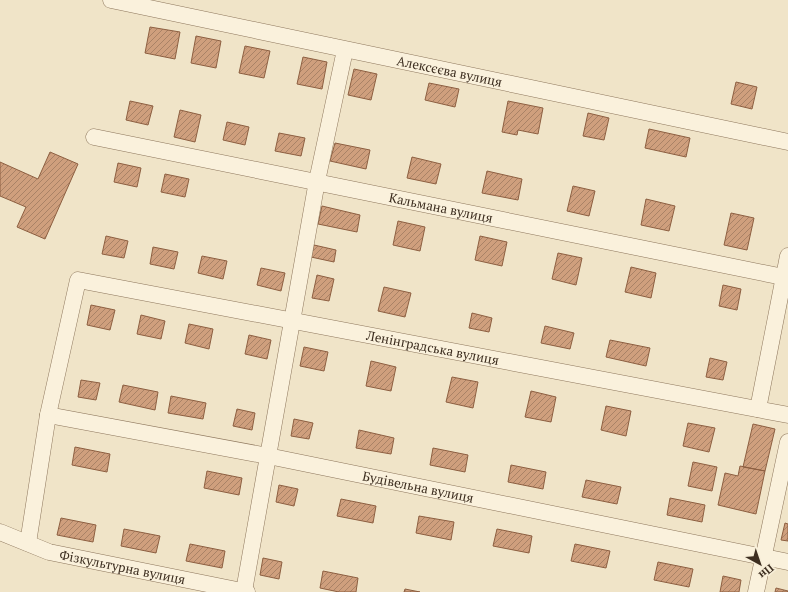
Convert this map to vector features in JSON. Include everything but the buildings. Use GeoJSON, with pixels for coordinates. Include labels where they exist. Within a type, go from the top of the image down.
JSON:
{"type":"FeatureCollection","features":[{"type":"Feature","properties":{"kind":"street","name":"Алексєєва вулиця"},"geometry":{"type":"LineString","coordinates":[[111,0],[788,142]]}},
{"type":"Feature","properties":{"kind":"street"},"geometry":{"type":"LineString","coordinates":[[246,592],[268,456],[317,181],[345,50]]}},
{"type":"Feature","properties":{"kind":"street","name":"Кальмана вулиця"},"geometry":{"type":"LineString","coordinates":[[94,137],[317,181],[785,278]]}},
{"type":"Feature","properties":{"kind":"street"},"geometry":{"type":"LineString","coordinates":[[758,409],[785,278],[788,256]]}},
{"type":"Feature","properties":{"kind":"street","name":"Ленінградська вулиця"},"geometry":{"type":"LineString","coordinates":[[48,415],[78,280],[788,415]]}},
{"type":"Feature","properties":{"kind":"street"},"geometry":{"type":"LineString","coordinates":[[28,543],[48,415]]}},
{"type":"Feature","properties":{"kind":"street","name":"Будівельна вулиця"},"geometry":{"type":"LineString","coordinates":[[48,415],[268,456],[788,562]]}},
{"type":"Feature","properties":{"kind":"street"},"geometry":{"type":"LineString","coordinates":[[756,592],[788,442]]}},
{"type":"Feature","properties":{"kind":"street","name":"Фiзкультурна вулиця"},"geometry":{"type":"LineString","coordinates":[[0,532],[50,552],[246,592]]}}]}
